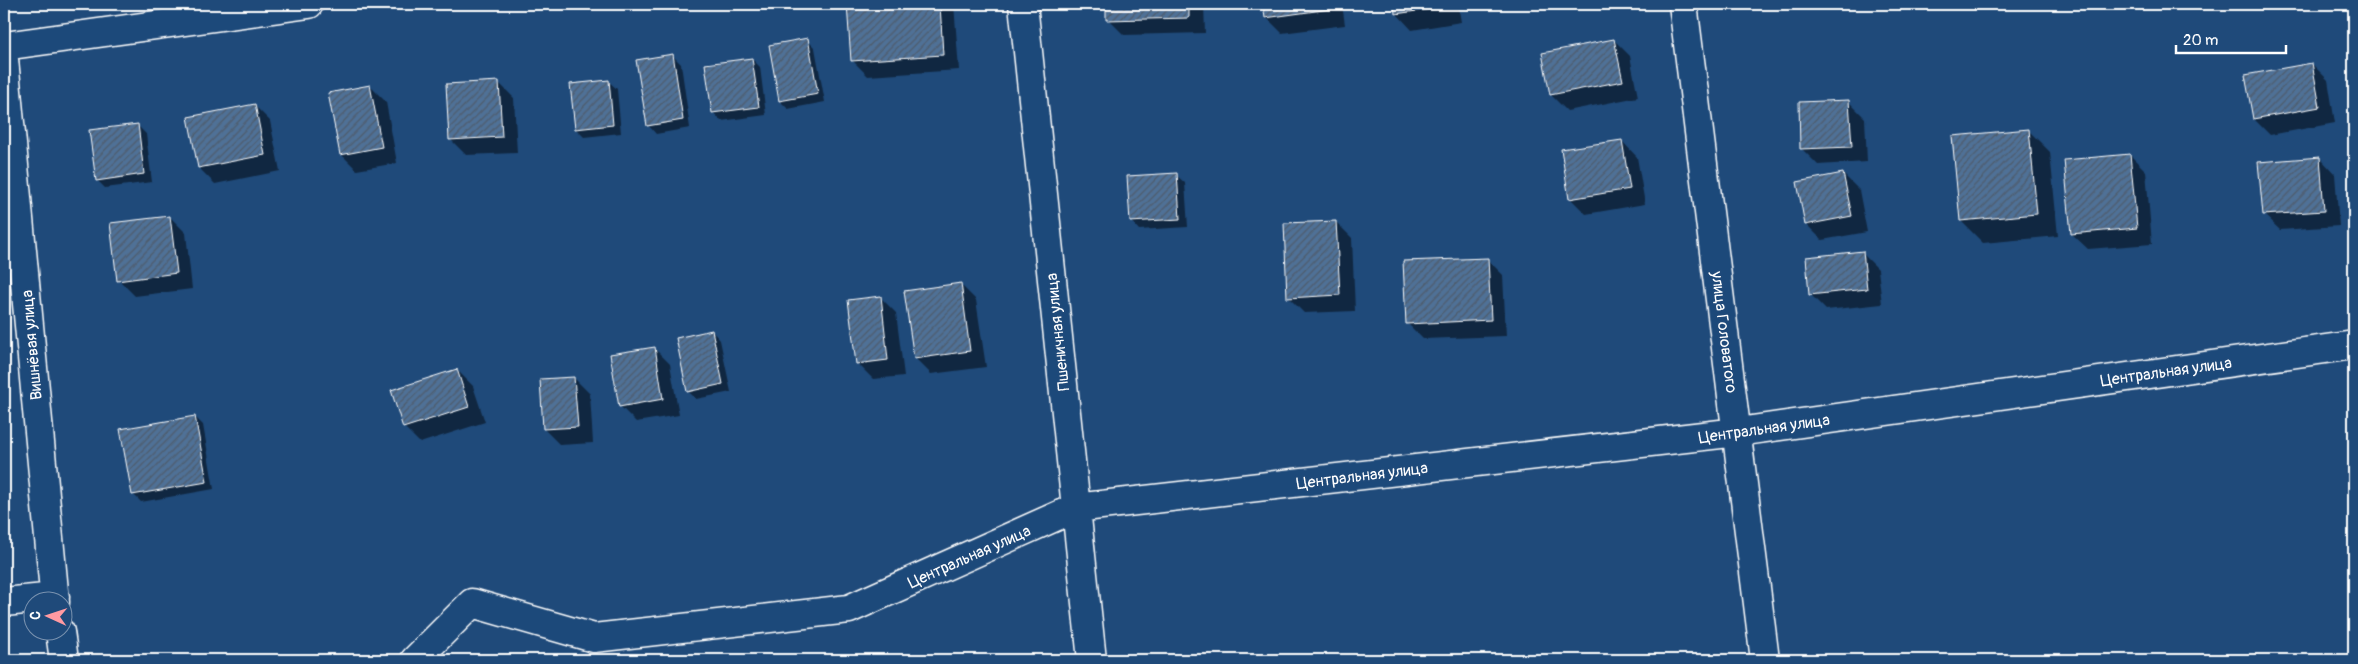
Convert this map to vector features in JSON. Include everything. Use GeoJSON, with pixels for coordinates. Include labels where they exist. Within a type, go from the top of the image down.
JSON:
{"type":"FeatureCollection","features":[{"type":"Feature","properties":{"kind":"street"},"geometry":{"type":"LineString","coordinates":[[4,46],[309,4]]}},
{"type":"Feature","properties":{"kind":"street","name":"Пшеничная улица"},"geometry":{"type":"LineString","coordinates":[[1023,4],[1092,660]]}},
{"type":"Feature","properties":{"kind":"street","name":"улица Головатого"},"geometry":{"type":"LineString","coordinates":[[1684,4],[1765,660]]}},
{"type":"Feature","properties":{"kind":"street","name":"Вишнёвая улица"},"geometry":{"type":"LineString","coordinates":[[4,59],[54,592]]}},
{"type":"Feature","properties":{"kind":"street","name":"Центральная улица"},"geometry":{"type":"LineString","coordinates":[[415,660],[472,603],[595,649],[849,609],[1075,508],[1738,432],[2354,345]]}},
{"type":"Feature","properties":{"kind":"street"},"geometry":{"type":"LineString","coordinates":[[4,602],[22,601]]}},
{"type":"Feature","properties":{"kind":"street"},"geometry":{"type":"LineString","coordinates":[[61,642],[64,660]]}},
{"type":"Feature","properties":{"kind":"building"},"geometry":{"type":"Polygon","coordinates":[[[847,4],[940,4],[943,55],[851,61],[847,4]]]}},
{"type":"Feature","properties":{"kind":"building"},"geometry":{"type":"Polygon","coordinates":[[[1106,4],[1189,4],[1189,18],[1106,20],[1106,4]]]}},
{"type":"Feature","properties":{"kind":"building"},"geometry":{"type":"Polygon","coordinates":[[[1263,4],[1329,4],[1330,9],[1265,18],[1263,4]]]}},
{"type":"Feature","properties":{"kind":"building"},"geometry":{"type":"Polygon","coordinates":[[[1394,4],[1445,4],[1446,7],[1395,14],[1394,4]]]}},
{"type":"Feature","properties":{"kind":"building"},"geometry":{"type":"Polygon","coordinates":[[[808,38],[818,94],[779,101],[769,45],[808,38]]]}},
{"type":"Feature","properties":{"kind":"building"},"geometry":{"type":"Polygon","coordinates":[[[1614,39],[1623,81],[1550,95],[1542,53],[1614,39]]]}},
{"type":"Feature","properties":{"kind":"building"},"geometry":{"type":"Polygon","coordinates":[[[673,54],[683,120],[647,126],[636,60],[673,54]]]}},
{"type":"Feature","properties":{"kind":"building"},"geometry":{"type":"Polygon","coordinates":[[[752,58],[759,107],[712,113],[705,64],[752,58]]]}},
{"type":"Feature","properties":{"kind":"building"},"geometry":{"type":"Polygon","coordinates":[[[2312,63],[2320,107],[2253,119],[2245,75],[2312,63]]]}},
{"type":"Feature","properties":{"kind":"building"},"geometry":{"type":"Polygon","coordinates":[[[609,80],[613,125],[575,129],[570,84],[609,80]]]}},
{"type":"Feature","properties":{"kind":"building"},"geometry":{"type":"Polygon","coordinates":[[[499,81],[502,137],[449,140],[446,84],[499,81]]]}},
{"type":"Feature","properties":{"kind":"building"},"geometry":{"type":"Polygon","coordinates":[[[370,85],[382,147],[340,155],[328,93],[370,85]]]}},
{"type":"Feature","properties":{"kind":"building"},"geometry":{"type":"Polygon","coordinates":[[[1849,100],[1852,147],[1800,149],[1799,102],[1849,100]]]}},
{"type":"Feature","properties":{"kind":"building"},"geometry":{"type":"Polygon","coordinates":[[[255,104],[265,155],[198,168],[188,117],[255,104]]]}},
{"type":"Feature","properties":{"kind":"building"},"geometry":{"type":"Polygon","coordinates":[[[138,124],[144,174],[96,181],[89,130],[138,124]]]}},
{"type":"Feature","properties":{"kind":"building"},"geometry":{"type":"Polygon","coordinates":[[[2029,129],[2037,214],[1960,221],[1952,136],[2029,129]]]}},
{"type":"Feature","properties":{"kind":"building"},"geometry":{"type":"Polygon","coordinates":[[[1622,140],[1630,189],[1569,199],[1561,149],[1622,140]]]}},
{"type":"Feature","properties":{"kind":"building"},"geometry":{"type":"Polygon","coordinates":[[[2130,154],[2137,228],[2071,234],[2064,160],[2130,154]]]}},
{"type":"Feature","properties":{"kind":"building"},"geometry":{"type":"Polygon","coordinates":[[[2320,157],[2324,211],[2263,215],[2258,162],[2320,157]]]}},
{"type":"Feature","properties":{"kind":"building"},"geometry":{"type":"Polygon","coordinates":[[[1177,173],[1180,219],[1130,222],[1127,176],[1177,173]]]}},
{"type":"Feature","properties":{"kind":"building"},"geometry":{"type":"Polygon","coordinates":[[[1843,173],[1852,216],[1805,225],[1797,182],[1843,173]]]}},
{"type":"Feature","properties":{"kind":"building"},"geometry":{"type":"Polygon","coordinates":[[[170,216],[177,273],[117,281],[110,223],[170,216]]]}},
{"type":"Feature","properties":{"kind":"building"},"geometry":{"type":"Polygon","coordinates":[[[1336,221],[1340,295],[1287,298],[1284,223],[1336,221]]]}},
{"type":"Feature","properties":{"kind":"building"},"geometry":{"type":"Polygon","coordinates":[[[1863,251],[1867,289],[1809,295],[1806,257],[1863,251]]]}},
{"type":"Feature","properties":{"kind":"building"},"geometry":{"type":"Polygon","coordinates":[[[1488,258],[1491,320],[1406,324],[1403,261],[1488,258]]]}},
{"type":"Feature","properties":{"kind":"building"},"geometry":{"type":"Polygon","coordinates":[[[961,283],[970,351],[914,359],[904,291],[961,283]]]}},
{"type":"Feature","properties":{"kind":"building"},"geometry":{"type":"Polygon","coordinates":[[[881,296],[888,360],[856,364],[848,300],[881,296]]]}},
{"type":"Feature","properties":{"kind":"building"},"geometry":{"type":"Polygon","coordinates":[[[712,330],[723,384],[687,392],[676,338],[712,330]]]}},
{"type":"Feature","properties":{"kind":"building"},"geometry":{"type":"Polygon","coordinates":[[[655,347],[663,399],[619,407],[610,354],[655,347]]]}},
{"type":"Feature","properties":{"kind":"building"},"geometry":{"type":"Polygon","coordinates":[[[457,369],[469,407],[403,428],[391,390],[457,369]]]}},
{"type":"Feature","properties":{"kind":"building"},"geometry":{"type":"Polygon","coordinates":[[[574,377],[578,427],[543,429],[540,379],[574,377]]]}},
{"type":"Feature","properties":{"kind":"building"},"geometry":{"type":"Polygon","coordinates":[[[195,416],[207,482],[132,495],[120,429],[195,416]]]}}]}
